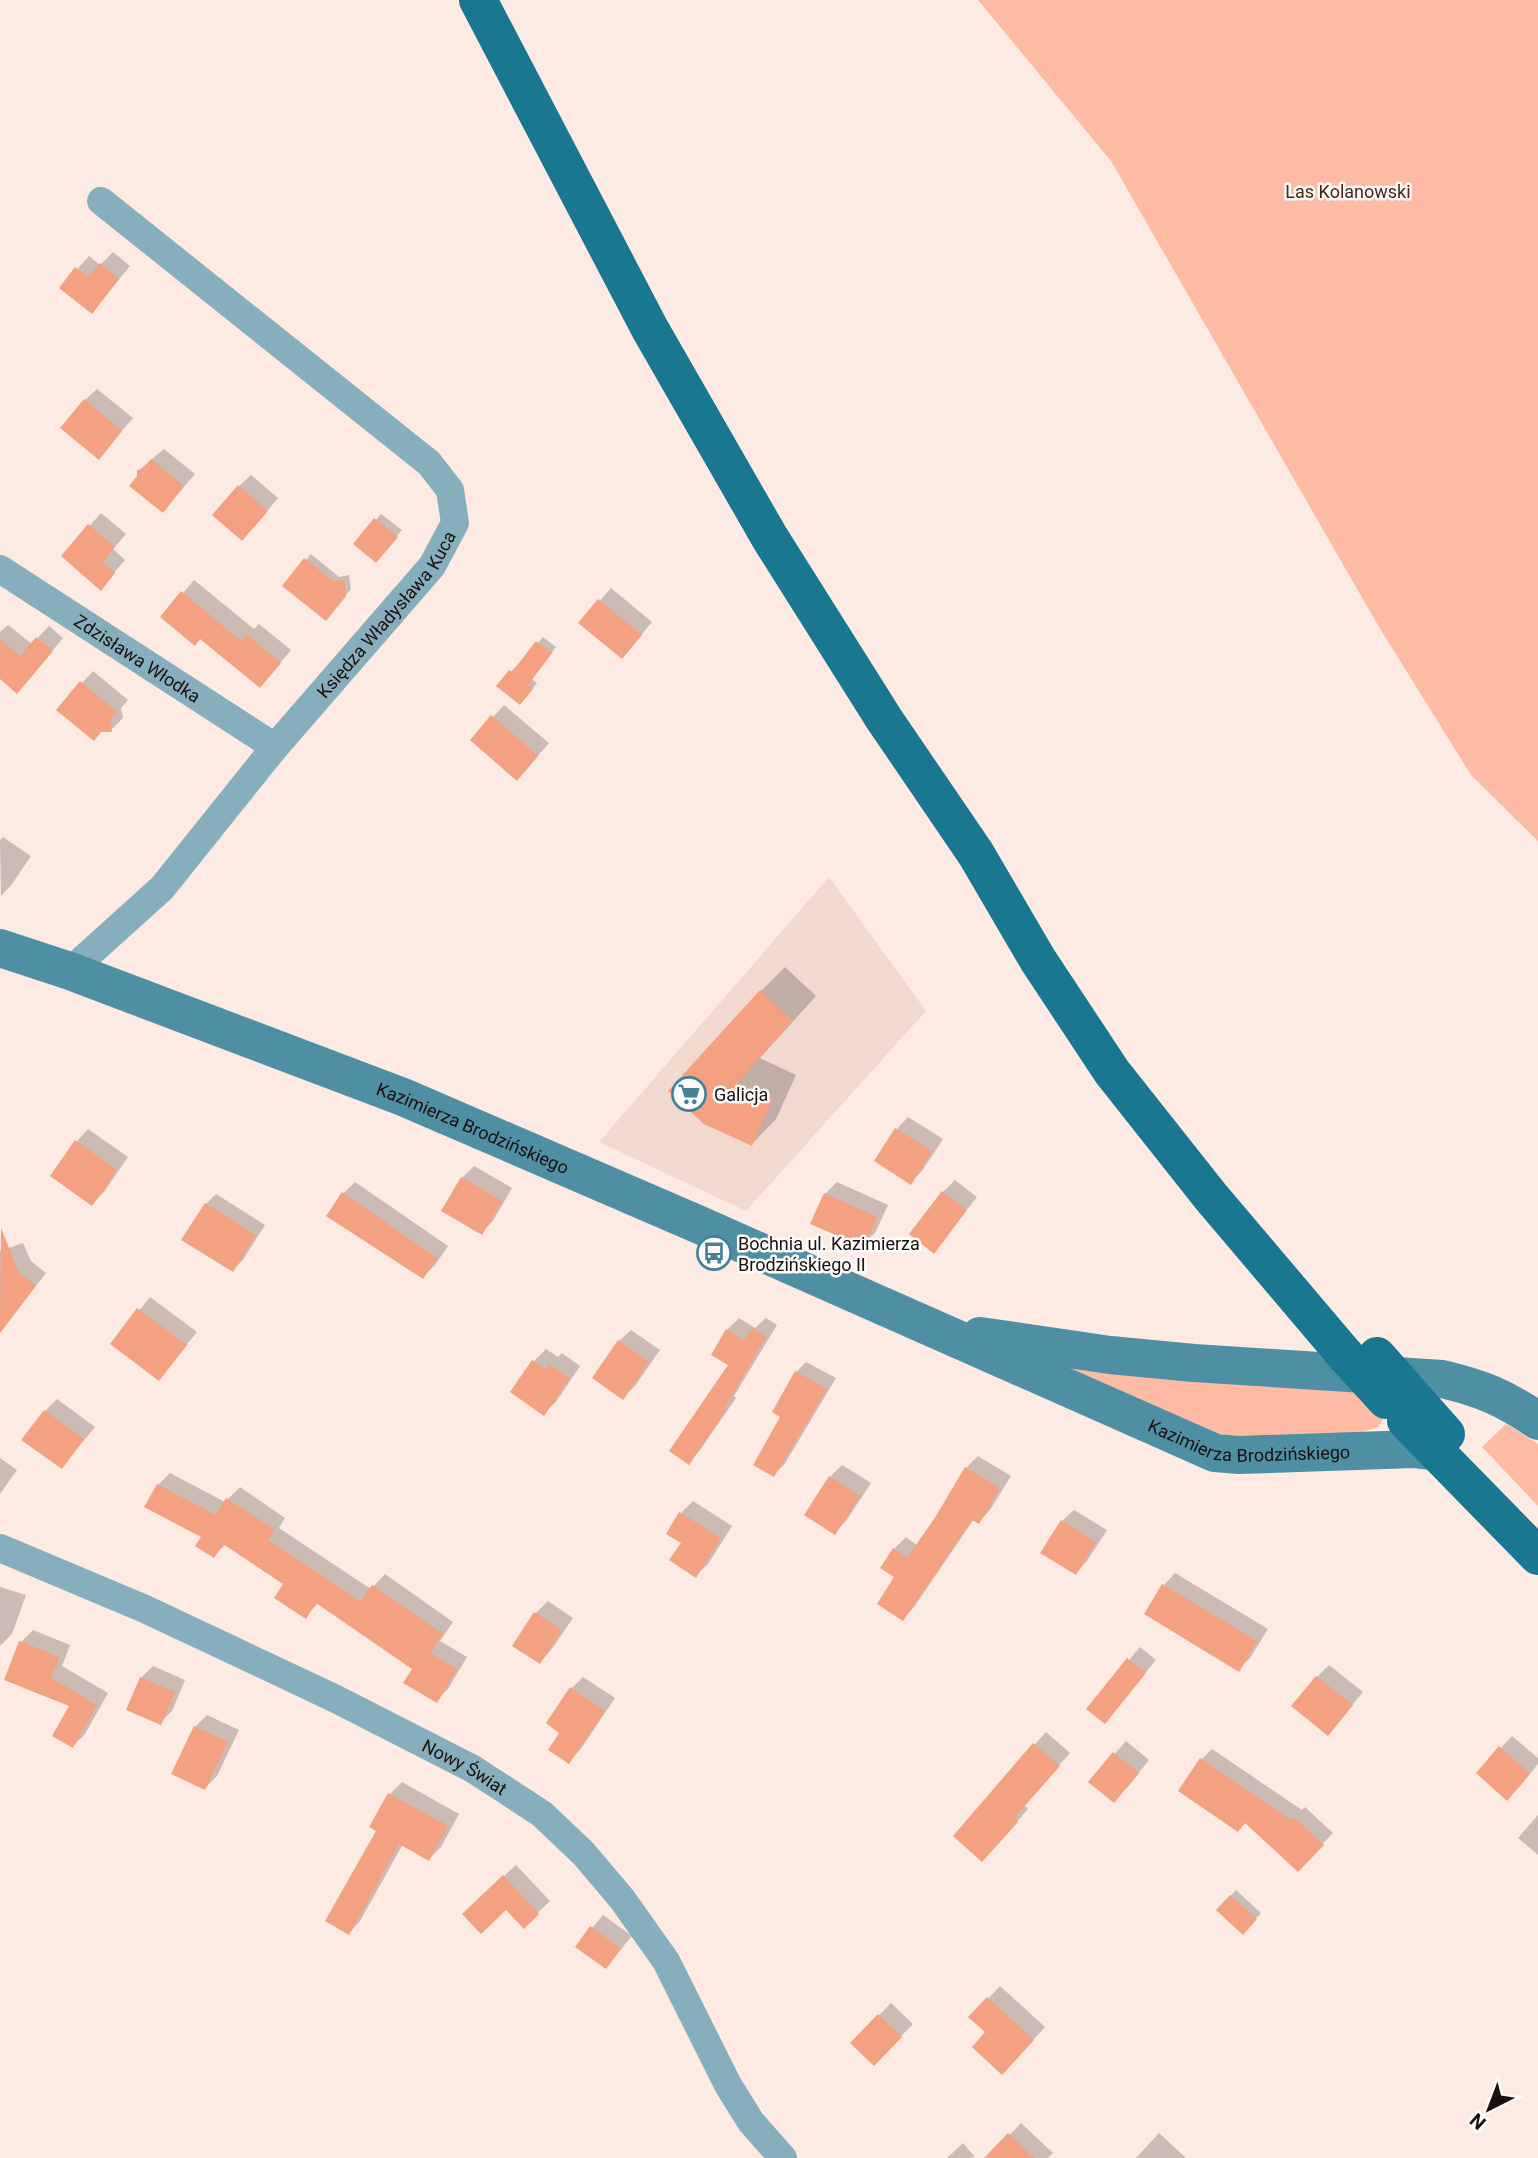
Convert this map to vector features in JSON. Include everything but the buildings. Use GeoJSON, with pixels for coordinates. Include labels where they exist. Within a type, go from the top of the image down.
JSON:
{"type":"FeatureCollection","features":[{"type":"Feature","properties":{"kind":"main road"},"geometry":{"type":"LineString","coordinates":[[478,0],[650,329],[770,538],[884,719],[976,854],[1202,1147],[1282,1245],[1406,1421],[1440,1442],[1538,1532]]}},
{"type":"Feature","properties":{"kind":"main road","name":"Kazimierza Brodzińskiego"},"geometry":{"type":"LineString","coordinates":[[0,948],[70,971],[403,1097],[1215,1453],[1239,1455],[1421,1449],[1440,1442]]}},
{"type":"Feature","properties":{"kind":"main road","name":"Kazimierza Brodzińskiego"},"geometry":{"type":"LineString","coordinates":[[936,1330],[1110,1355],[1442,1379],[1472,1386],[1507,1399],[1538,1422]]}},
{"type":"Feature","properties":{"kind":"main road"},"geometry":{"type":"LineString","coordinates":[[1361,1355],[1538,1556]]}},
{"type":"Feature","properties":{"kind":"street","name":"Księdza Władysława Kuca"},"geometry":{"type":"LineString","coordinates":[[70,971],[162,888],[275,747],[432,566],[455,523],[450,489],[429,463],[101,201]]}},
{"type":"Feature","properties":{"kind":"street","name":"Zdzisława Włodka"},"geometry":{"type":"LineString","coordinates":[[0,569],[275,747]]}},
{"type":"Feature","properties":{"kind":"street","name":"Nowy Świat"},"geometry":{"type":"LineString","coordinates":[[0,1548],[145,1609],[336,1699],[473,1769],[542,1814],[584,1854],[622,1899],[666,1961],[728,2085],[751,2122],[783,2158]]}},
{"type":"Feature","properties":{"kind":"shaded area"},"geometry":{"type":"Polygon","coordinates":[[[829,877],[926,1011],[746,1211],[599,1142],[829,877]]]}},
{"type":"Feature","properties":{"kind":"green space","name":"Las Kolanowski"},"geometry":{"type":"Polygon","coordinates":[[[978,0],[1538,0],[1538,841],[1471,775],[1379,627],[1111,161],[978,0]]]}},
{"type":"Feature","properties":{"kind":"green space"},"geometry":{"type":"Polygon","coordinates":[[[1036,1359],[1241,1385],[1352,1386],[1384,1417],[1378,1427],[1351,1435],[1263,1438],[1217,1434],[1036,1359]]]}},
{"type":"Feature","properties":{"kind":"green space"},"geometry":{"type":"Polygon","coordinates":[[[1506,1424],[1538,1444],[1538,1506],[1482,1447],[1506,1424]]]}},
{"type":"Feature","properties":{"kind":"place","name":"Galicja"},"geometry":{"type":"Point","coordinates":[689,1094]}},
{"type":"Feature","properties":{"kind":"place","name":"Bochnia ul. Kazimierza Brodzińskiego II"},"geometry":{"type":"Point","coordinates":[714,1253]}}]}
